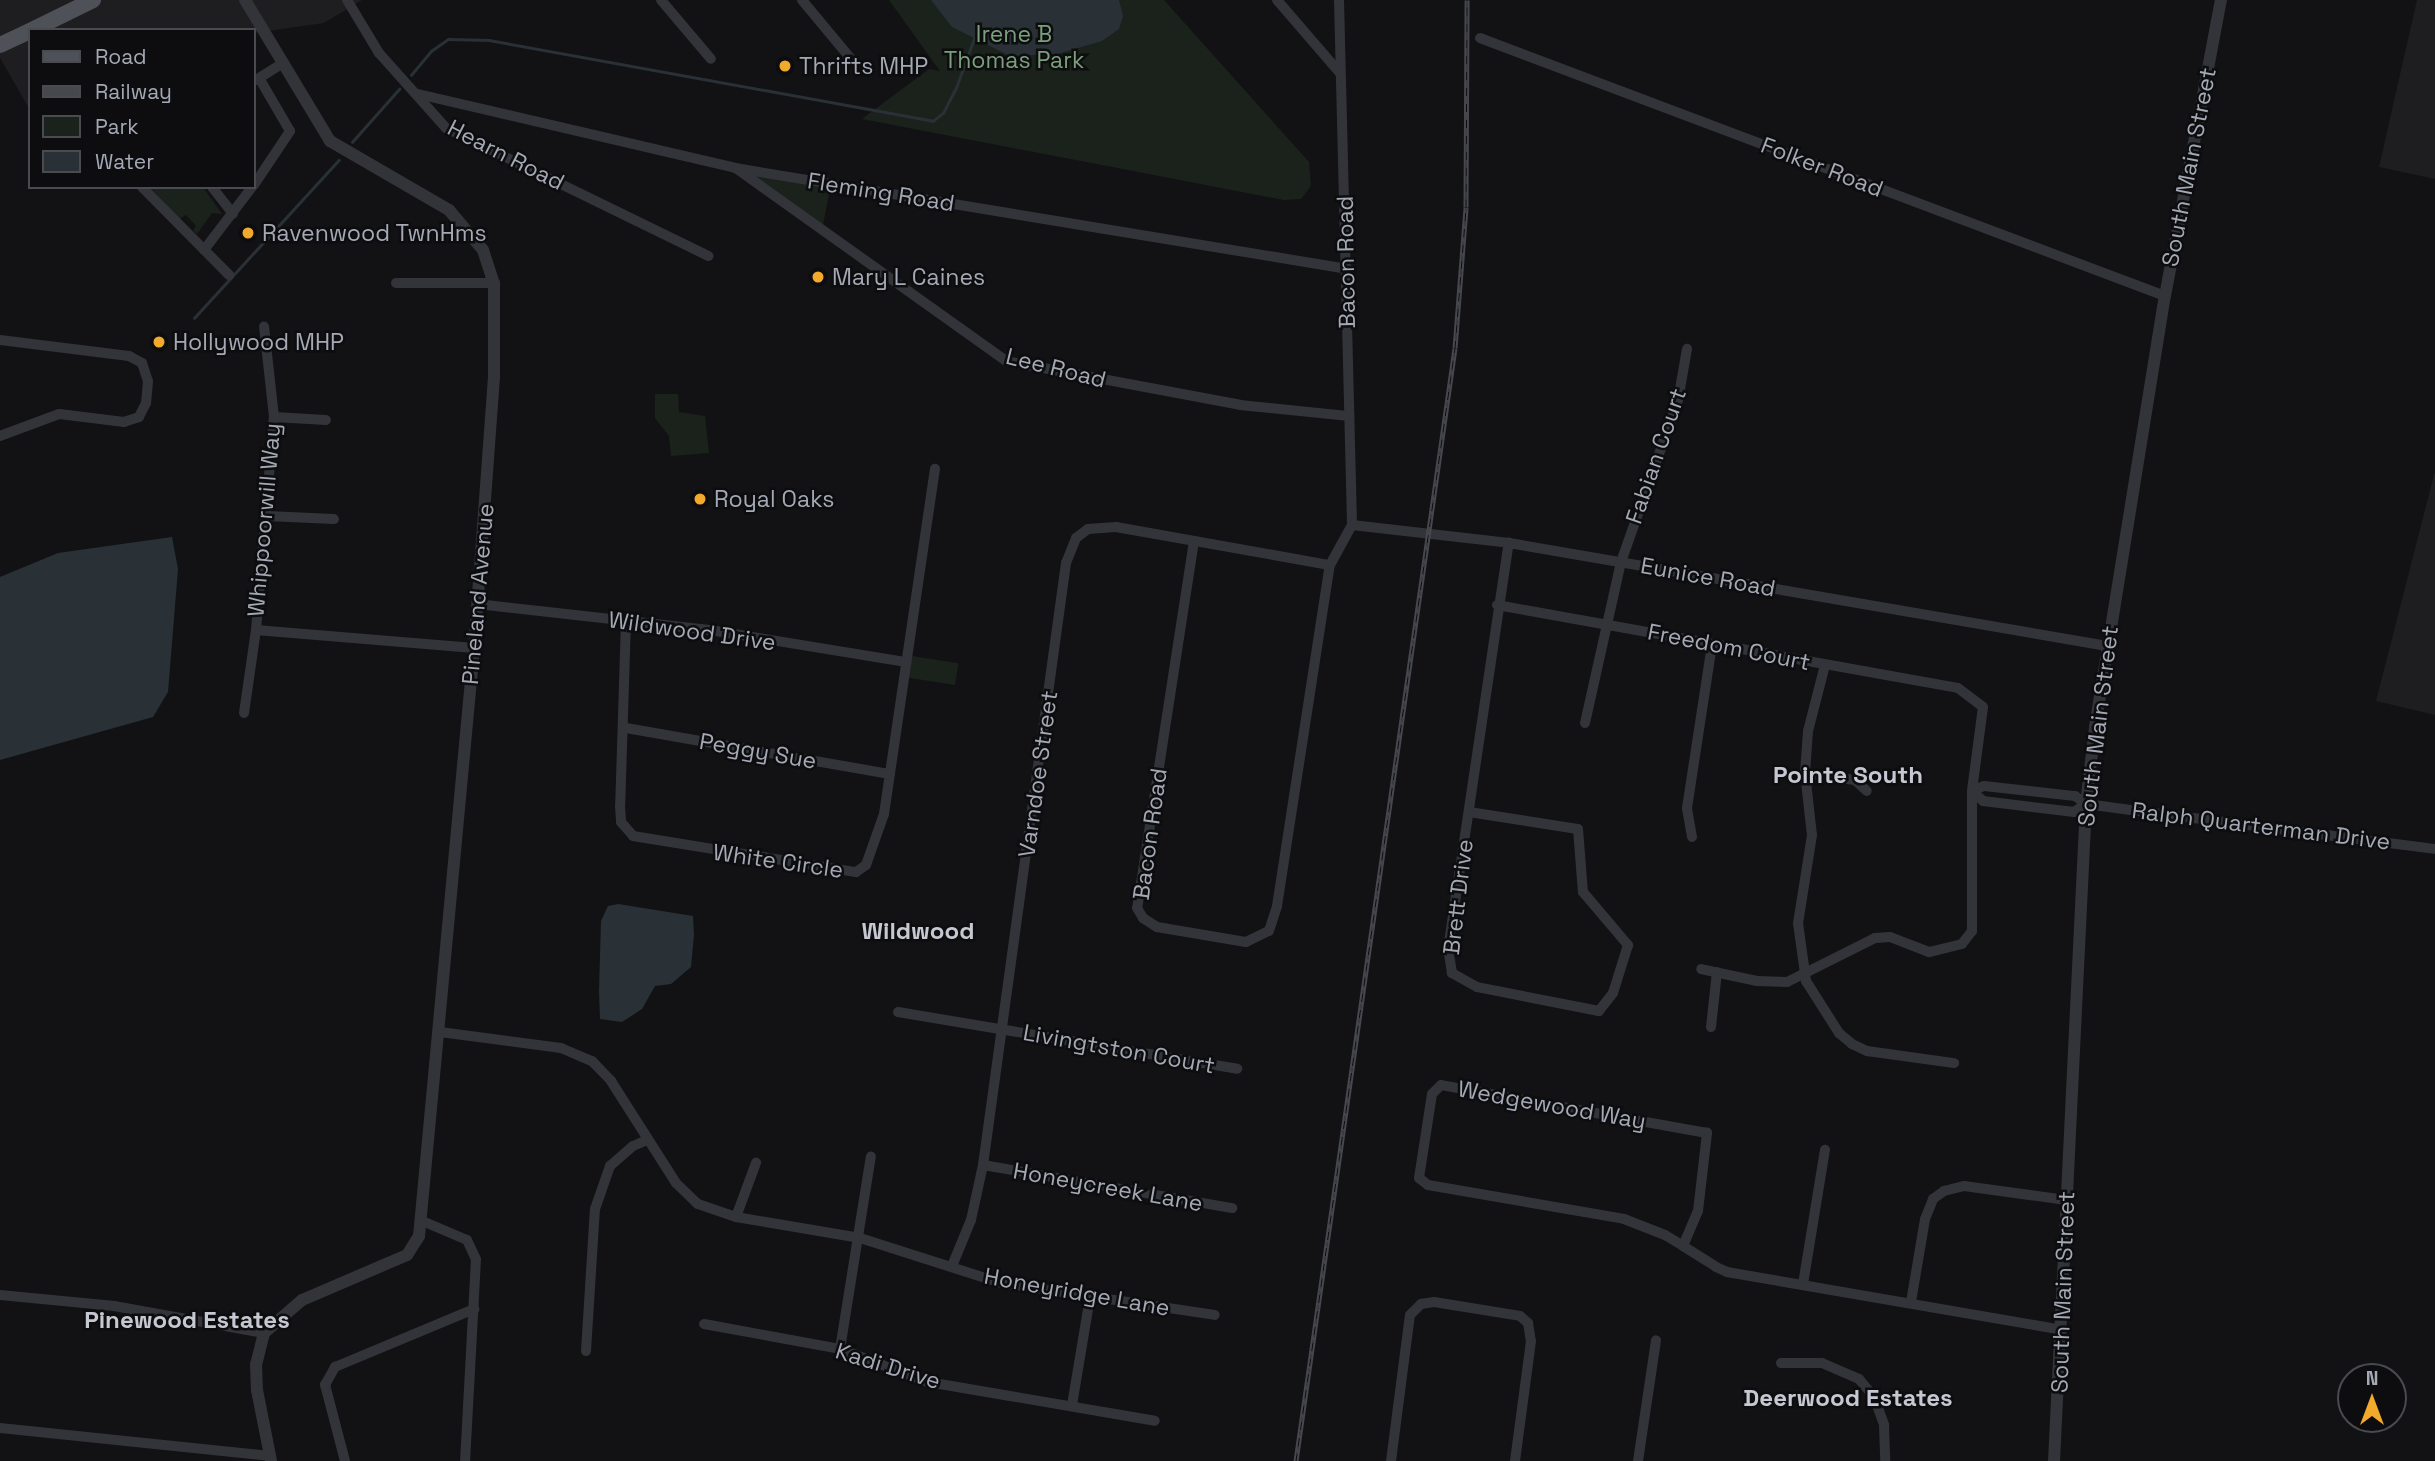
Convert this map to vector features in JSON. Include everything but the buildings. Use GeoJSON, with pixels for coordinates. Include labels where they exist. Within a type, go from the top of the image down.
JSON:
{"type":"FeatureCollection","features":[{"type":"Feature","properties":{"kind":"main road"},"geometry":{"type":"LineString","coordinates":[[35,28],[93,0]]}},
{"type":"Feature","properties":{"kind":"main road"},"geometry":{"type":"LineString","coordinates":[[0,45],[28,31]]}},
{"type":"Feature","properties":{"kind":"street","name":"Pineland Avenue"},"geometry":{"type":"LineString","coordinates":[[245,0],[330,141],[356,160],[449,211],[483,250],[495,283],[494,377],[474,648],[419,1236],[407,1255],[330,1284],[302,1300],[264,1333]]}},
{"type":"Feature","properties":{"kind":"street","name":"Hearn Road"},"geometry":{"type":"LineString","coordinates":[[347,0],[379,53],[446,128],[709,256]]}},
{"type":"Feature","properties":{"kind":"street"},"geometry":{"type":"LineString","coordinates":[[661,0],[711,59]]}},
{"type":"Feature","properties":{"kind":"street"},"geometry":{"type":"LineString","coordinates":[[802,0],[852,60]]}},
{"type":"Feature","properties":{"kind":"street"},"geometry":{"type":"LineString","coordinates":[[1277,0],[1340,73]]}},
{"type":"Feature","properties":{"kind":"street","name":"Bacon Road"},"geometry":{"type":"LineString","coordinates":[[1339,0],[1348,269],[1352,524]]}},
{"type":"Feature","properties":{"kind":"street","name":"South Main Street"},"geometry":{"type":"LineString","coordinates":[[2054,1461],[2087,804],[2107,646],[2165,296],[2221,0]]}},
{"type":"Feature","properties":{"kind":"street","name":"Folker Road"},"geometry":{"type":"LineString","coordinates":[[1480,38],[2165,296]]}},
{"type":"Feature","properties":{"kind":"street"},"geometry":{"type":"LineString","coordinates":[[256,182],[290,131],[257,80],[282,64]]}},
{"type":"Feature","properties":{"kind":"street","name":"Fleming Road"},"geometry":{"type":"LineString","coordinates":[[418,94],[735,168],[1348,269]]}},
{"type":"Feature","properties":{"kind":"street","name":"Lee Road"},"geometry":{"type":"LineString","coordinates":[[735,168],[1006,361],[1240,405],[1349,416]]}},
{"type":"Feature","properties":{"kind":"street"},"geometry":{"type":"LineString","coordinates":[[144,189],[229,275]]}},
{"type":"Feature","properties":{"kind":"street"},"geometry":{"type":"LineString","coordinates":[[214,189],[233,214]]}},
{"type":"Feature","properties":{"kind":"street"},"geometry":{"type":"LineString","coordinates":[[204,250],[251,189]]}},
{"type":"Feature","properties":{"kind":"street"},"geometry":{"type":"LineString","coordinates":[[396,283],[495,283]]}},
{"type":"Feature","properties":{"kind":"street","name":"Whippoorwill Way"},"geometry":{"type":"LineString","coordinates":[[244,713],[256,630],[274,417],[264,327]]}},
{"type":"Feature","properties":{"kind":"street"},"geometry":{"type":"LineString","coordinates":[[0,340],[130,356],[142,363],[148,381],[146,404],[139,417],[124,422],[59,414],[0,436]]}},
{"type":"Feature","properties":{"kind":"street","name":"Fabian Court"},"geometry":{"type":"LineString","coordinates":[[1585,723],[1621,562],[1678,400],[1687,349]]}},
{"type":"Feature","properties":{"kind":"street"},"geometry":{"type":"LineString","coordinates":[[274,417],[326,420]]}},
{"type":"Feature","properties":{"kind":"street","name":"White Circle"},"geometry":{"type":"LineString","coordinates":[[626,620],[626,728],[621,822],[633,836],[659,844],[856,872],[866,865],[874,849],[890,774],[935,469]]}},
{"type":"Feature","properties":{"kind":"street"},"geometry":{"type":"LineString","coordinates":[[267,516],[334,519]]}},
{"type":"Feature","properties":{"kind":"street"},"geometry":{"type":"LineString","coordinates":[[1330,565],[1352,524]]}},
{"type":"Feature","properties":{"kind":"street","name":"Eunice Road"},"geometry":{"type":"LineString","coordinates":[[1352,524],[1509,543],[2107,646]]}},
{"type":"Feature","properties":{"kind":"street","name":"Varndoe Street"},"geometry":{"type":"LineString","coordinates":[[952,1266],[971,1220],[984,1165],[1066,563],[1076,538],[1088,529],[1116,527],[1330,565]]}},
{"type":"Feature","properties":{"kind":"street","name":"Bacon Road"},"geometry":{"type":"LineString","coordinates":[[1194,541],[1138,908],[1143,918],[1157,927],[1202,935],[1246,942],[1269,931],[1277,906],[1330,565]]}},
{"type":"Feature","properties":{"kind":"street","name":"Brett Drive"},"geometry":{"type":"LineString","coordinates":[[1469,812],[1578,829],[1578,873],[1583,891],[1628,946],[1613,993],[1599,1011],[1477,987],[1454,976],[1448,949],[1497,605],[1509,543]]}},
{"type":"Feature","properties":{"kind":"street","name":"Wildwood Drive"},"geometry":{"type":"LineString","coordinates":[[477,604],[626,620],[906,662]]}},
{"type":"Feature","properties":{"kind":"street","name":"Freedom Court"},"geometry":{"type":"LineString","coordinates":[[1497,605],[1962,690],[1983,707],[1972,791]]}},
{"type":"Feature","properties":{"kind":"street"},"geometry":{"type":"LineString","coordinates":[[256,630],[474,648]]}},
{"type":"Feature","properties":{"kind":"street"},"geometry":{"type":"LineString","coordinates":[[1692,837],[1687,808],[1712,644]]}},
{"type":"Feature","properties":{"kind":"street"},"geometry":{"type":"LineString","coordinates":[[1825,665],[1808,731],[1805,773],[1812,835],[1798,923],[1804,971],[1820,1005],[1852,1044],[1867,1052],[1954,1063]]}},
{"type":"Feature","properties":{"kind":"street","name":"Peggy Sue"},"geometry":{"type":"LineString","coordinates":[[626,728],[890,774]]}},
{"type":"Feature","properties":{"kind":"street"},"geometry":{"type":"LineString","coordinates":[[1805,773],[1855,780],[1867,791]]}},
{"type":"Feature","properties":{"kind":"street","name":"Ralph Quarterman Drive"},"geometry":{"type":"LineString","coordinates":[[1972,791],[1997,787],[2075,796],[2087,804],[2435,849]]}},
{"type":"Feature","properties":{"kind":"street"},"geometry":{"type":"LineString","coordinates":[[1701,969],[1787,982],[1804,971],[1875,938],[1890,937],[1929,952],[1962,944],[1972,932],[1972,791]]}},
{"type":"Feature","properties":{"kind":"street","name":"Ralph Quarterman Drive"},"geometry":{"type":"LineString","coordinates":[[1972,791],[1983,801],[2074,812],[2087,804]]}},
{"type":"Feature","properties":{"kind":"street"},"geometry":{"type":"LineString","coordinates":[[1711,1027],[1717,972]]}},
{"type":"Feature","properties":{"kind":"street","name":"Livingtston Court"},"geometry":{"type":"LineString","coordinates":[[898,1012],[1237,1069]]}},
{"type":"Feature","properties":{"kind":"street"},"geometry":{"type":"LineString","coordinates":[[440,1032],[561,1048],[592,1061],[611,1081],[676,1184],[698,1204],[736,1217],[756,1163]]}},
{"type":"Feature","properties":{"kind":"street","name":"Wedgewood Way"},"geometry":{"type":"LineString","coordinates":[[1683,1246],[1698,1211],[1707,1133],[1441,1085],[1432,1094],[1419,1178],[1428,1185],[1624,1219],[1683,1246],[1727,1272],[2062,1330]]}},
{"type":"Feature","properties":{"kind":"street"},"geometry":{"type":"LineString","coordinates":[[586,1351],[595,1209],[610,1166],[633,1146],[647,1140]]}},
{"type":"Feature","properties":{"kind":"street"},"geometry":{"type":"LineString","coordinates":[[1803,1284],[1825,1150]]}},
{"type":"Feature","properties":{"kind":"street"},"geometry":{"type":"LineString","coordinates":[[840,1349],[860,1238],[871,1156]]}},
{"type":"Feature","properties":{"kind":"street","name":"Honeycreek Lane"},"geometry":{"type":"LineString","coordinates":[[984,1165],[1232,1208]]}},
{"type":"Feature","properties":{"kind":"street"},"geometry":{"type":"LineString","coordinates":[[1911,1302],[1933,1199],[1944,1191],[1964,1186],[2066,1200]]}},
{"type":"Feature","properties":{"kind":"street","name":"Honeyridge Lane"},"geometry":{"type":"LineString","coordinates":[[736,1217],[860,1238],[1000,1283],[1215,1315]]}},
{"type":"Feature","properties":{"kind":"street"},"geometry":{"type":"LineString","coordinates":[[420,1220],[467,1240],[473,1250],[474,1309],[466,1461]]}},
{"type":"Feature","properties":{"kind":"street"},"geometry":{"type":"LineString","coordinates":[[0,1295],[114,1306],[264,1333],[256,1377],[271,1459],[0,1429]]}},
{"type":"Feature","properties":{"kind":"street"},"geometry":{"type":"LineString","coordinates":[[1072,1405],[1090,1297]]}},
{"type":"Feature","properties":{"kind":"street"},"geometry":{"type":"LineString","coordinates":[[1391,1461],[1410,1315],[1421,1304],[1434,1302],[1520,1316],[1528,1323],[1531,1341],[1515,1461]]}},
{"type":"Feature","properties":{"kind":"street"},"geometry":{"type":"LineString","coordinates":[[345,1461],[325,1385],[335,1367],[474,1309]]}},
{"type":"Feature","properties":{"kind":"street","name":"Kadi Drive"},"geometry":{"type":"LineString","coordinates":[[704,1324],[840,1349],[928,1382],[1155,1421]]}},
{"type":"Feature","properties":{"kind":"street"},"geometry":{"type":"LineString","coordinates":[[1638,1461],[1656,1340]]}},
{"type":"Feature","properties":{"kind":"street"},"geometry":{"type":"LineString","coordinates":[[1781,1363],[1822,1363],[1859,1379],[1874,1398],[1884,1424],[1885,1461]]}},
{"type":"Feature","properties":{"kind":"shaded area"},"geometry":{"type":"Polygon","coordinates":[[[0,0],[362,0],[324,23],[256,33],[256,28],[28,28],[28,107],[0,58],[0,0]]]}},
{"type":"Feature","properties":{"kind":"shaded area"},"geometry":{"type":"Polygon","coordinates":[[[2417,0],[2435,0],[2435,179],[2379,167],[2417,0]]]}},
{"type":"Feature","properties":{"kind":"shaded area"},"geometry":{"type":"Polygon","coordinates":[[[2435,471],[2435,715],[2376,701],[2435,471]]]}},
{"type":"Feature","properties":{"kind":"green space","name":"Irene B Thomas Park"},"geometry":{"type":"Polygon","coordinates":[[[889,0],[1164,0],[1309,162],[1311,186],[1301,199],[1284,200],[862,119],[929,69],[940,71],[889,0]]]}},
{"type":"Feature","properties":{"kind":"green space"},"geometry":{"type":"Polygon","coordinates":[[[750,170],[831,184],[822,230],[747,176],[750,170]]]}},
{"type":"Feature","properties":{"kind":"green space"},"geometry":{"type":"Polygon","coordinates":[[[152,189],[204,189],[222,214],[212,213],[197,234],[193,230],[196,226],[186,215],[179,219],[152,189]]]}},
{"type":"Feature","properties":{"kind":"green space"},"geometry":{"type":"Polygon","coordinates":[[[655,394],[678,394],[679,412],[705,416],[709,453],[671,456],[669,436],[655,418],[655,394]]]}},
{"type":"Feature","properties":{"kind":"green space"},"geometry":{"type":"Polygon","coordinates":[[[912,656],[958,663],[955,685],[909,678],[912,656]]]}},
{"type":"Feature","properties":{"kind":"water"},"geometry":{"type":"Polygon","coordinates":[[[931,0],[1119,0],[1123,16],[1119,29],[1102,41],[1057,54],[1010,56],[952,27],[931,0]]]}},
{"type":"Feature","properties":{"kind":"water"},"geometry":{"type":"Polygon","coordinates":[[[172,537],[178,569],[168,692],[153,717],[0,760],[0,577],[58,553],[172,537]]]}},
{"type":"Feature","properties":{"kind":"water"},"geometry":{"type":"Polygon","coordinates":[[[618,904],[693,916],[694,935],[691,967],[671,984],[655,986],[642,1009],[622,1022],[600,1019],[599,991],[601,921],[608,906],[618,904]]]}},
{"type":"Feature","properties":{"kind":"waterway"},"geometry":{"type":"LineString","coordinates":[[411,75],[431,51],[448,39],[489,40],[933,121],[943,113],[956,88],[976,33]]}},
{"type":"Feature","properties":{"kind":"waterway"},"geometry":{"type":"LineString","coordinates":[[352,142],[399,89]]}},
{"type":"Feature","properties":{"kind":"waterway"},"geometry":{"type":"LineString","coordinates":[[194,318],[339,160]]}},
{"type":"Feature","properties":{"kind":"railway"},"geometry":{"type":"LineString","coordinates":[[1296,1461],[1455,348],[1466,207],[1467,0]]}},
{"type":"Feature","properties":{"kind":"place","name":"Thrifts MHP"},"geometry":{"type":"Point","coordinates":[785,66]}},
{"type":"Feature","properties":{"kind":"place","name":"Ravenwood TwnHms"},"geometry":{"type":"Point","coordinates":[248,233]}},
{"type":"Feature","properties":{"kind":"place","name":"Mary L Caines"},"geometry":{"type":"Point","coordinates":[818,277]}},
{"type":"Feature","properties":{"kind":"place","name":"Hollywood MHP"},"geometry":{"type":"Point","coordinates":[159,342]}},
{"type":"Feature","properties":{"kind":"place","name":"Royal Oaks"},"geometry":{"type":"Point","coordinates":[700,499]}},
{"type":"Feature","properties":{"kind":"district","name":"Pointe South"},"geometry":{"type":"Point","coordinates":[1848,775]}},
{"type":"Feature","properties":{"kind":"district","name":"Wildwood"},"geometry":{"type":"Point","coordinates":[918,931]}},
{"type":"Feature","properties":{"kind":"district","name":"Pinewood Estates"},"geometry":{"type":"Point","coordinates":[187,1320]}},
{"type":"Feature","properties":{"kind":"district","name":"Deerwood Estates"},"geometry":{"type":"Point","coordinates":[1848,1398]}}]}
